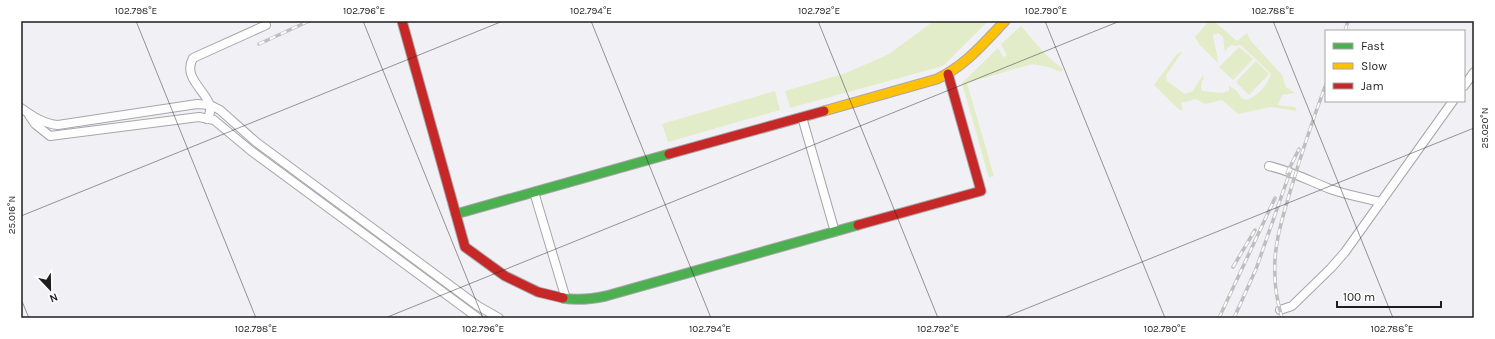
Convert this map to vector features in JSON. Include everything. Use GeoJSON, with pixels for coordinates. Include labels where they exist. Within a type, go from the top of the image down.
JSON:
{"type":"FeatureCollection","features":[{"type":"Feature","properties":{"kind":"street"},"geometry":{"type":"LineString","coordinates":[[402,21],[465,247],[505,276],[538,292],[566,299],[591,299],[606,296],[981,191],[948,74]]}},
{"type":"Feature","properties":{"kind":"street"},"geometry":{"type":"LineString","coordinates":[[456,214],[937,79],[948,74],[962,64],[1005,21]]}},
{"type":"Feature","properties":{"kind":"street"},"geometry":{"type":"LineString","coordinates":[[266,25],[193,58],[190,68],[191,76],[208,102],[220,110],[256,142],[478,306],[499,318]]}},
{"type":"Feature","properties":{"kind":"street"},"geometry":{"type":"LineString","coordinates":[[1465,85],[1474,72]]}},
{"type":"Feature","properties":{"kind":"street"},"geometry":{"type":"LineString","coordinates":[[24,110],[41,121],[58,126],[208,102]]}},
{"type":"Feature","properties":{"kind":"street"},"geometry":{"type":"LineString","coordinates":[[207,119],[210,114],[208,102]]}},
{"type":"Feature","properties":{"kind":"street"},"geometry":{"type":"LineString","coordinates":[[1280,310],[1292,306],[1331,268],[1345,252],[1452,102]]}},
{"type":"Feature","properties":{"kind":"street"},"geometry":{"type":"LineString","coordinates":[[24,110],[35,124],[50,136],[199,117],[214,120],[250,150],[478,318]]}},
{"type":"Feature","properties":{"kind":"street"},"geometry":{"type":"LineString","coordinates":[[802,117],[835,232]]}},
{"type":"Feature","properties":{"kind":"street"},"geometry":{"type":"LineString","coordinates":[[1269,166],[1295,173],[1330,189],[1381,202]]}},
{"type":"Feature","properties":{"kind":"street"},"geometry":{"type":"LineString","coordinates":[[534,192],[566,299]]}},
{"type":"Feature","properties":{"kind":"green space"},"geometry":{"type":"Polygon","coordinates":[[[934,21],[988,21],[943,66],[790,108],[785,91],[846,73],[889,54],[934,21]]]}},
{"type":"Feature","properties":{"kind":"green space"},"geometry":{"type":"Polygon","coordinates":[[[1209,21],[1215,21],[1237,41],[1247,33],[1251,41],[1282,75],[1286,87],[1295,93],[1282,95],[1278,105],[1295,107],[1297,111],[1271,107],[1238,114],[1222,100],[1205,104],[1196,99],[1181,103],[1183,111],[1178,109],[1154,85],[1177,54],[1183,51],[1166,75],[1167,81],[1185,94],[1193,91],[1203,75],[1204,79],[1202,81],[1201,88],[1203,91],[1222,93],[1229,91],[1229,86],[1236,90],[1241,98],[1247,100],[1262,90],[1271,74],[1241,45],[1231,45],[1227,48],[1225,53],[1223,37],[1218,33],[1213,35],[1218,63],[1199,44],[1195,37],[1209,21]]]}},
{"type":"Feature","properties":{"kind":"green space"},"geometry":{"type":"Polygon","coordinates":[[[1021,26],[1046,55],[1063,69],[1061,72],[1048,67],[1032,64],[967,83],[994,176],[989,178],[962,83],[998,48],[1003,57],[1007,55],[1001,44],[1021,26]]]}},
{"type":"Feature","properties":{"kind":"green space"},"geometry":{"type":"Polygon","coordinates":[[[1239,47],[1253,59],[1233,80],[1219,67],[1239,47]]]}},
{"type":"Feature","properties":{"kind":"green space"},"geometry":{"type":"Polygon","coordinates":[[[1256,61],[1269,74],[1249,95],[1236,82],[1256,61]]]}},
{"type":"Feature","properties":{"kind":"green space"},"geometry":{"type":"Polygon","coordinates":[[[775,91],[780,110],[668,142],[662,124],[775,91]]]}},
{"type":"Feature","properties":{"kind":"railway"},"geometry":{"type":"LineString","coordinates":[[259,44],[309,21]]}},
{"type":"Feature","properties":{"kind":"railway"},"geometry":{"type":"LineString","coordinates":[[1345,30],[1348,21]]}},
{"type":"Feature","properties":{"kind":"railway"},"geometry":{"type":"LineString","coordinates":[[1282,318],[1275,281],[1275,254],[1281,223],[1294,178],[1325,87]]}},
{"type":"Feature","properties":{"kind":"railway"},"geometry":{"type":"LineString","coordinates":[[1287,173],[1299,149]]}},
{"type":"Feature","properties":{"kind":"railway"},"geometry":{"type":"LineString","coordinates":[[1234,318],[1256,269],[1291,169]]}},
{"type":"Feature","properties":{"kind":"railway"},"geometry":{"type":"LineString","coordinates":[[1219,318],[1275,198]]}},
{"type":"Feature","properties":{"kind":"railway"},"geometry":{"type":"LineString","coordinates":[[1233,267],[1255,230]]}},
{"type":"Feature","properties":{"kind":"traffic: fast"},"geometry":{"type":"LineString","coordinates":[[456,214],[669,154]]}},
{"type":"Feature","properties":{"kind":"traffic: fast"},"geometry":{"type":"LineString","coordinates":[[563,298],[585,299],[606,296],[858,225]]}},
{"type":"Feature","properties":{"kind":"traffic: slow"},"geometry":{"type":"LineString","coordinates":[[824,111],[937,79],[947,74],[965,61],[982,46],[1005,21]]}},
{"type":"Feature","properties":{"kind":"traffic: jam"},"geometry":{"type":"LineString","coordinates":[[402,21],[465,247],[505,276],[538,292],[563,298]]}},
{"type":"Feature","properties":{"kind":"traffic: jam"},"geometry":{"type":"LineString","coordinates":[[858,225],[981,191],[948,74]]}},
{"type":"Feature","properties":{"kind":"traffic: jam"},"geometry":{"type":"LineString","coordinates":[[669,154],[824,111]]}}]}
